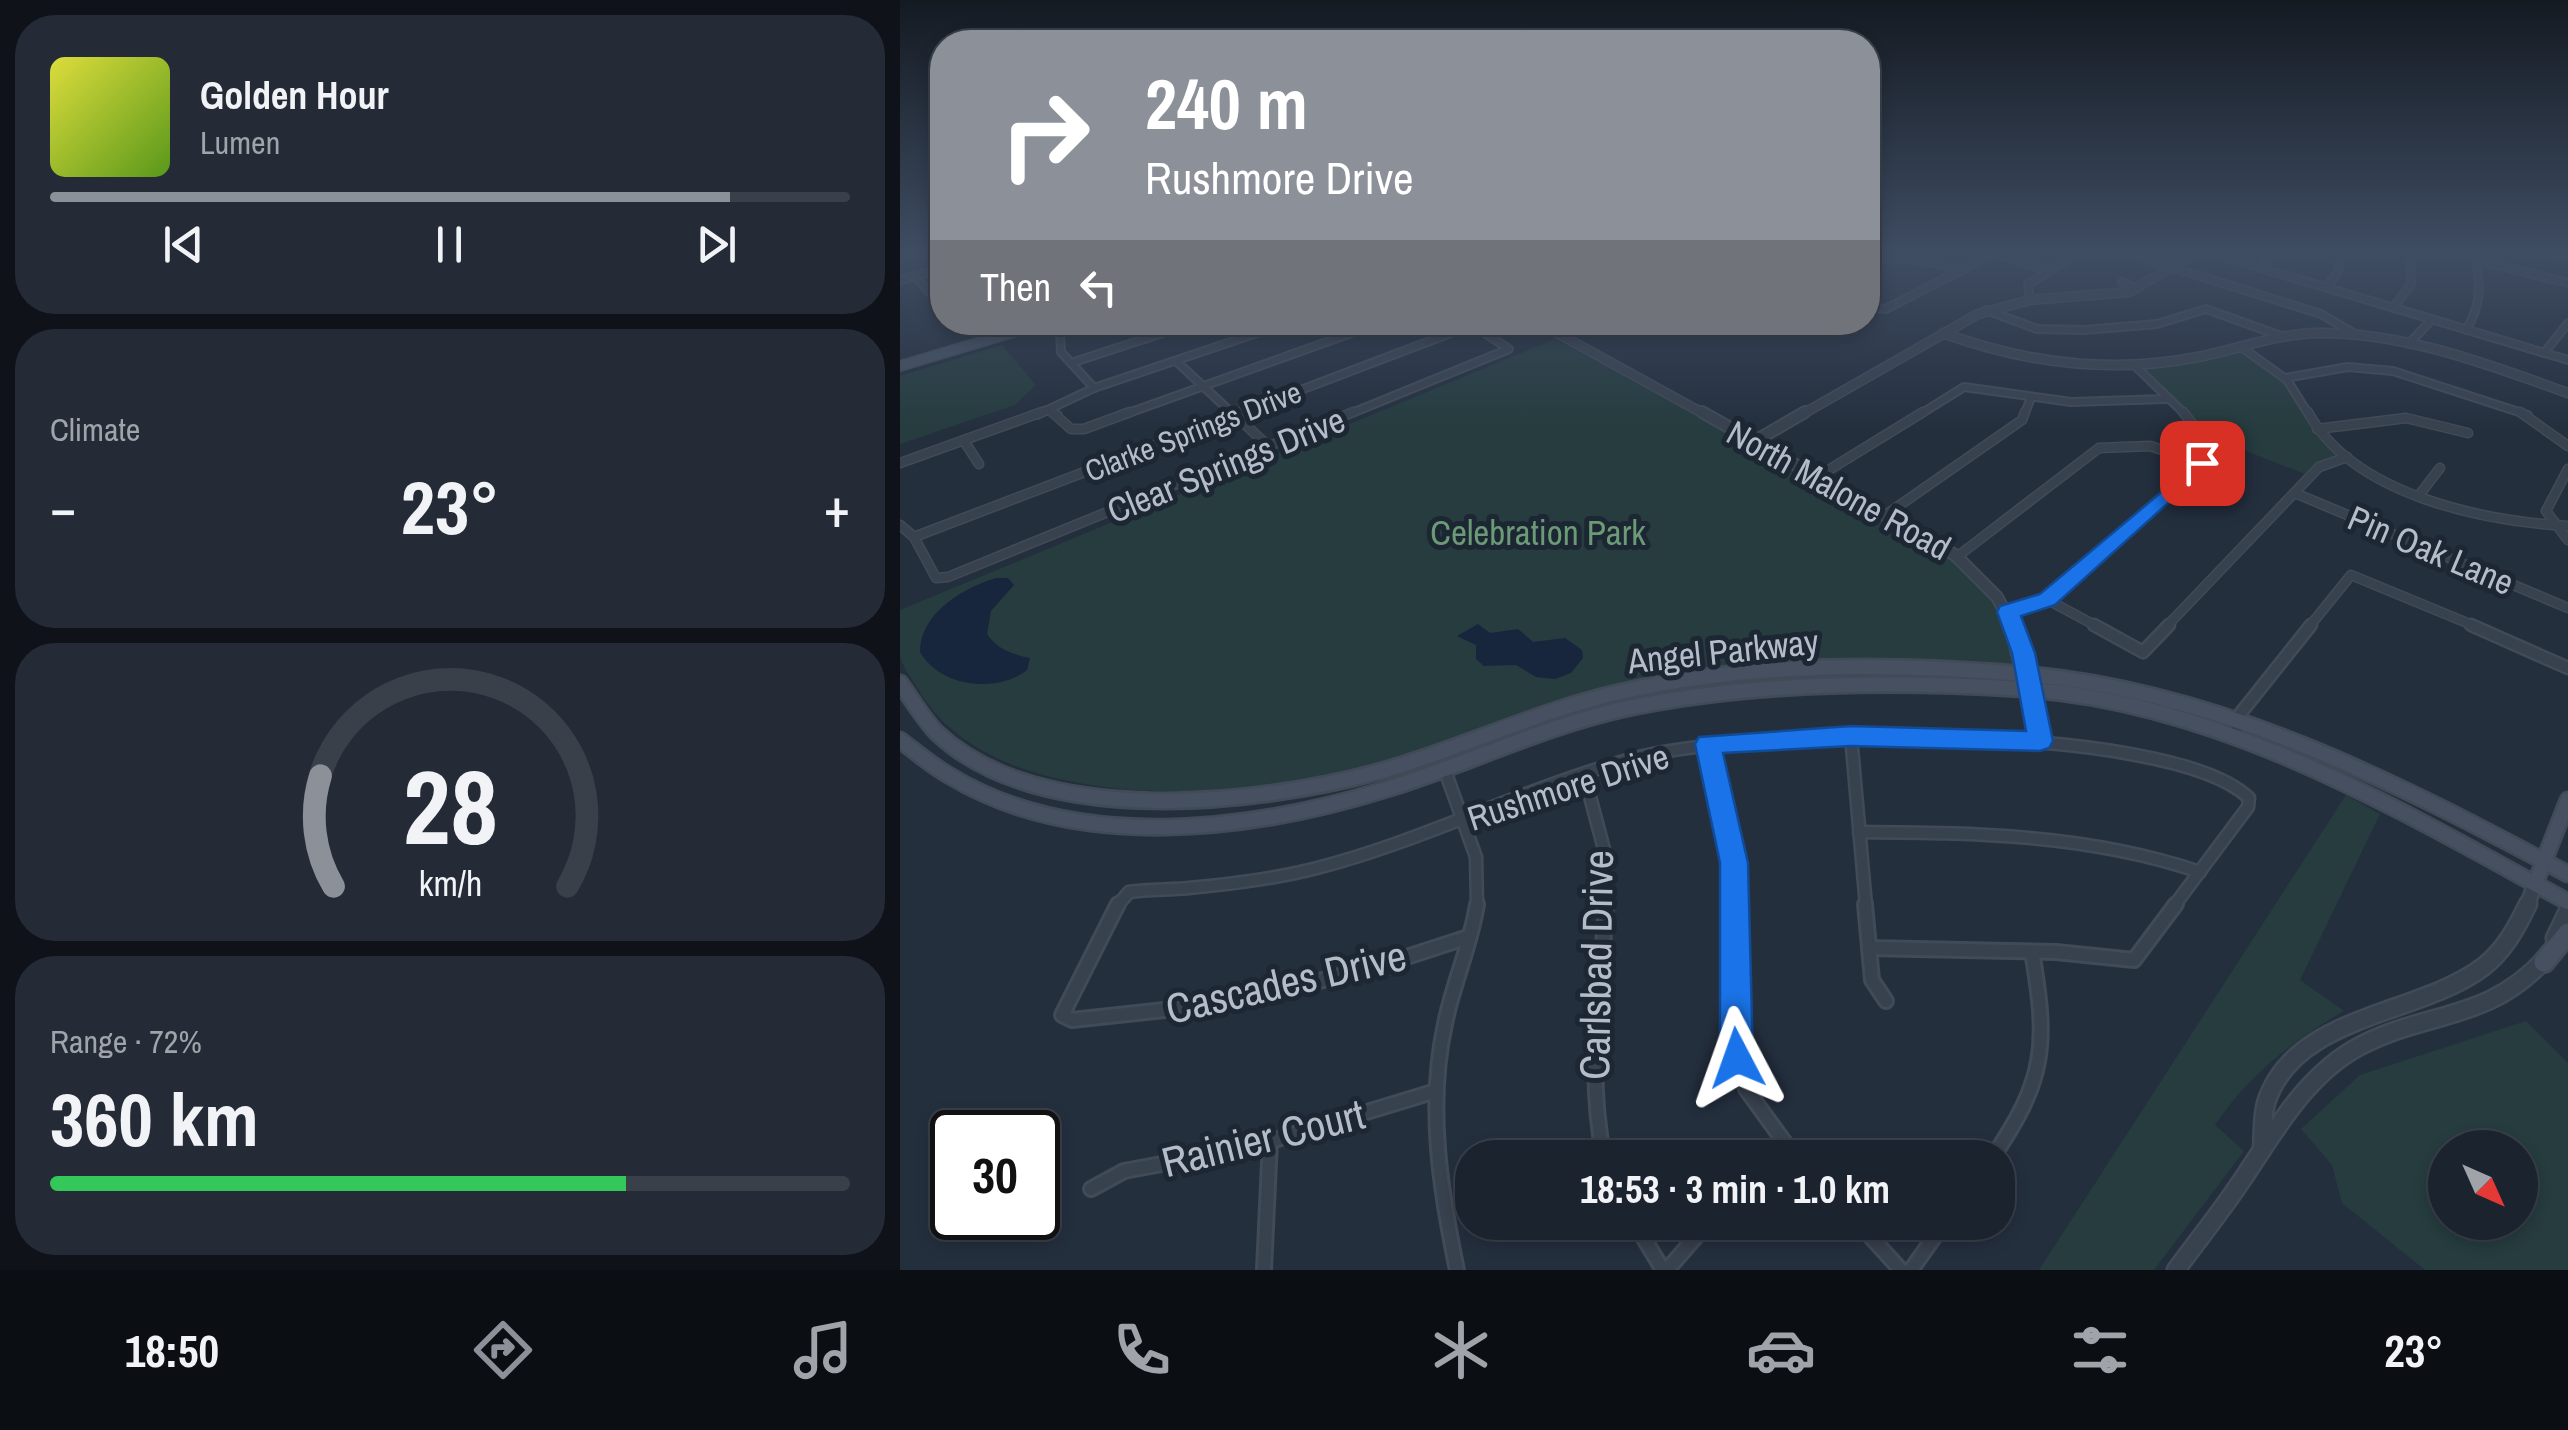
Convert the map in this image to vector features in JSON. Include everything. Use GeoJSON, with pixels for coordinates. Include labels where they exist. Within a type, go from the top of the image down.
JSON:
{"type":"FeatureCollection","features":[{"type":"Feature","properties":{"kind":"main road"},"geometry":{"type":"LineString","coordinates":[[902,362],[988,335]]}},
{"type":"Feature","properties":{"kind":"main road"},"geometry":{"type":"LineString","coordinates":[[902,362],[1001,335]]}},
{"type":"Feature","properties":{"kind":"main road","name":"Angel Parkway"},"geometry":{"type":"LineString","coordinates":[[900,682],[923,720],[966,755],[1032,783],[1082,794],[1196,801],[1258,796],[1350,778],[1582,701],[1713,676],[1809,668],[2123,688],[2388,780],[2568,874]]}},
{"type":"Feature","properties":{"kind":"main road","name":"Angel Parkway"},"geometry":{"type":"LineString","coordinates":[[900,740],[931,768],[969,789],[1015,806],[1068,818],[1126,824],[1189,824],[1270,816],[1383,790],[1587,718],[1728,691],[2029,682]]}},
{"type":"Feature","properties":{"kind":"main road","name":"Angel Parkway"},"geometry":{"type":"LineString","coordinates":[[2237,726],[2418,818],[2568,902]]}},
{"type":"Feature","properties":{"kind":"main road"},"geometry":{"type":"LineString","coordinates":[[1437,752],[1444,768]]}},
{"type":"Feature","properties":{"kind":"main road"},"geometry":{"type":"LineString","coordinates":[[2535,884],[2568,800]]}},
{"type":"Feature","properties":{"kind":"main road"},"geometry":{"type":"LineString","coordinates":[[2544,962],[2568,933]]}},
{"type":"Feature","properties":{"kind":"street"},"geometry":{"type":"LineString","coordinates":[[1755,441],[1986,310]]}},
{"type":"Feature","properties":{"kind":"street"},"geometry":{"type":"LineString","coordinates":[[1987,310],[2029,327],[2060,330],[2148,326],[2202,310]]}},
{"type":"Feature","properties":{"kind":"street"},"geometry":{"type":"LineString","coordinates":[[2210,310],[2281,336]]}},
{"type":"Feature","properties":{"kind":"street"},"geometry":{"type":"LineString","coordinates":[[2307,310],[2328,317],[2355,334]]}},
{"type":"Feature","properties":{"kind":"street"},"geometry":{"type":"LineString","coordinates":[[2399,310],[2568,360]]}},
{"type":"Feature","properties":{"kind":"street"},"geometry":{"type":"LineString","coordinates":[[2466,330],[2478,310]]}},
{"type":"Feature","properties":{"kind":"street"},"geometry":{"type":"LineString","coordinates":[[2409,344],[2431,320]]}},
{"type":"Feature","properties":{"kind":"street"},"geometry":{"type":"LineString","coordinates":[[2544,353],[2568,323]]}},
{"type":"Feature","properties":{"kind":"street"},"geometry":{"type":"LineString","coordinates":[[1943,333],[1995,353],[2032,361],[2134,364],[2182,360],[2281,336],[2355,334],[2409,344],[2568,394]]}},
{"type":"Feature","properties":{"kind":"street"},"geometry":{"type":"LineString","coordinates":[[1060,335],[1059,349],[1094,388]]}},
{"type":"Feature","properties":{"kind":"street"},"geometry":{"type":"LineString","coordinates":[[1142,335],[1144,339]]}},
{"type":"Feature","properties":{"kind":"street"},"geometry":{"type":"LineString","coordinates":[[1071,363],[1156,335]]}},
{"type":"Feature","properties":{"kind":"street"},"geometry":{"type":"LineString","coordinates":[[900,463],[1046,410],[1094,388],[1252,335]]}},
{"type":"Feature","properties":{"kind":"street"},"geometry":{"type":"LineString","coordinates":[[1046,410],[1058,415],[1070,429],[1080,430],[1346,335]]}},
{"type":"Feature","properties":{"kind":"street","name":"Clarke Springs Drive"},"geometry":{"type":"LineString","coordinates":[[914,536],[1441,335]]}},
{"type":"Feature","properties":{"kind":"street","name":"Clear Springs Drive"},"geometry":{"type":"LineString","coordinates":[[914,536],[936,578],[941,579],[1510,349],[1488,335]]}},
{"type":"Feature","properties":{"kind":"street","name":"North Malone Road"},"geometry":{"type":"LineString","coordinates":[[1560,335],[1958,556],[1991,586],[2008,612],[2029,682],[2040,741]]}},
{"type":"Feature","properties":{"kind":"street"},"geometry":{"type":"LineString","coordinates":[[2240,346],[2285,378],[2317,429],[2347,457],[2420,494],[2498,521],[2568,526]]}},
{"type":"Feature","properties":{"kind":"street"},"geometry":{"type":"LineString","coordinates":[[1176,361],[1269,447]]}},
{"type":"Feature","properties":{"kind":"street"},"geometry":{"type":"LineString","coordinates":[[2008,612],[2048,600],[2202,463],[2206,449],[2202,432],[2134,364]]}},
{"type":"Feature","properties":{"kind":"street"},"geometry":{"type":"LineString","coordinates":[[2285,378],[2348,367],[2406,374],[2528,415],[2568,446]]}},
{"type":"Feature","properties":{"kind":"street"},"geometry":{"type":"LineString","coordinates":[[1819,476],[1959,388],[1976,386],[2031,398],[2084,402],[2165,399]]}},
{"type":"Feature","properties":{"kind":"street"},"geometry":{"type":"LineString","coordinates":[[1887,514],[2022,420],[2031,398]]}},
{"type":"Feature","properties":{"kind":"street"},"geometry":{"type":"LineString","coordinates":[[2317,429],[2406,418],[2468,433]]}},
{"type":"Feature","properties":{"kind":"street"},"geometry":{"type":"LineString","coordinates":[[964,441],[979,464]]}},
{"type":"Feature","properties":{"kind":"street"},"geometry":{"type":"LineString","coordinates":[[1958,556],[2099,448],[2145,446],[2202,463]]}},
{"type":"Feature","properties":{"kind":"street"},"geometry":{"type":"LineString","coordinates":[[2048,600],[2143,652],[2320,466],[2347,457]]}},
{"type":"Feature","properties":{"kind":"street"},"geometry":{"type":"LineString","coordinates":[[2420,494],[2440,468]]}},
{"type":"Feature","properties":{"kind":"street"},"geometry":{"type":"LineString","coordinates":[[2568,470],[2547,506],[2554,526],[2568,540]]}},
{"type":"Feature","properties":{"kind":"street","name":"Pin Oak Lane"},"geometry":{"type":"LineString","coordinates":[[2295,493],[2568,608]]}},
{"type":"Feature","properties":{"kind":"street"},"geometry":{"type":"LineString","coordinates":[[900,525],[914,536]]}},
{"type":"Feature","properties":{"kind":"street"},"geometry":{"type":"LineString","coordinates":[[2237,726],[2351,575],[2568,668]]}},
{"type":"Feature","properties":{"kind":"street"},"geometry":{"type":"LineString","coordinates":[[1851,736],[1872,980],[1886,1002]]}},
{"type":"Feature","properties":{"kind":"street","name":"Rushmore Drive"},"geometry":{"type":"LineString","coordinates":[[1126,894],[1254,880],[1313,869],[1396,846],[1584,774],[1642,756],[1708,744],[1851,736],[2040,741],[2094,748],[2184,768],[2225,782],[2248,798],[2248,807],[2200,872]]}},
{"type":"Feature","properties":{"kind":"street"},"geometry":{"type":"LineString","coordinates":[[1708,744],[1734,863],[1737,1058],[1746,1089],[1779,1140]]}},
{"type":"Feature","properties":{"kind":"street"},"geometry":{"type":"LineString","coordinates":[[1444,768],[1465,821],[1478,871],[1468,937],[1444,1027],[1436,1091],[1442,1204],[1457,1270]]}},
{"type":"Feature","properties":{"kind":"street","name":"Carlsbad Drive"},"geometry":{"type":"LineString","coordinates":[[1584,774],[1602,838],[1607,876],[1590,1032],[1594,1116],[1600,1140]]}},
{"type":"Feature","properties":{"kind":"street"},"geometry":{"type":"LineString","coordinates":[[1859,832],[2074,838],[2166,859],[2200,872],[2139,956],[2131,961],[2032,952],[1869,948]]}},
{"type":"Feature","properties":{"kind":"street"},"geometry":{"type":"LineString","coordinates":[[2262,1150],[2260,1120],[2282,1072],[2321,1039],[2454,987],[2483,967],[2521,921],[2535,884]]}},
{"type":"Feature","properties":{"kind":"street","name":"Cascades Drive"},"geometry":{"type":"LineString","coordinates":[[1126,894],[1063,1007],[1064,1018],[1164,1013],[1229,1004],[1376,967],[1468,937]]}},
{"type":"Feature","properties":{"kind":"street"},"geometry":{"type":"LineString","coordinates":[[2176,1270],[2301,1098],[2335,1062],[2382,1039],[2519,990],[2544,962],[2568,911]]}},
{"type":"Feature","properties":{"kind":"street"},"geometry":{"type":"LineString","coordinates":[[2005,1140],[2024,1113],[2040,1073],[2043,1021],[2032,952]]}},
{"type":"Feature","properties":{"kind":"street"},"geometry":{"type":"LineString","coordinates":[[2369,1018],[2382,1039]]}},
{"type":"Feature","properties":{"kind":"street","name":"Rainier Court"},"geometry":{"type":"LineString","coordinates":[[1091,1189],[1124,1171],[1270,1141],[1436,1091]]}},
{"type":"Feature","properties":{"kind":"street"},"geometry":{"type":"LineString","coordinates":[[1264,1270],[1270,1141]]}},
{"type":"Feature","properties":{"kind":"street"},"geometry":{"type":"LineString","coordinates":[[1646,1240],[1665,1270],[1692,1240]]}},
{"type":"Feature","properties":{"kind":"street"},"geometry":{"type":"LineString","coordinates":[[1874,1240],[1901,1270]]}},
{"type":"Feature","properties":{"kind":"street"},"geometry":{"type":"LineString","coordinates":[[1911,1270],[1933,1240]]}},
{"type":"Feature","properties":{"kind":"green space","name":"Celebration Park"},"geometry":{"type":"Polygon","coordinates":[[[1555,339],[1943,549],[1982,585],[2003,613],[2014,646],[2014,664],[1780,669],[1643,683],[1566,702],[1416,755],[1340,776],[1233,790],[1172,791],[1110,788],[1051,777],[997,758],[952,729],[918,689],[903,664],[900,610],[1555,339]]]}},
{"type":"Feature","properties":{"kind":"green space"},"geometry":{"type":"Polygon","coordinates":[[[1002,345],[1036,385],[1015,405],[900,444],[900,376],[1002,345]]]}},
{"type":"Feature","properties":{"kind":"green space"},"geometry":{"type":"Polygon","coordinates":[[[2240,349],[2280,376],[2316,431],[2338,454],[2316,463],[2305,474],[2210,437],[2201,423],[2139,366],[2240,349]]]}},
{"type":"Feature","properties":{"kind":"green space"},"geometry":{"type":"Polygon","coordinates":[[[2346,795],[2380,814],[2300,980],[2344,1011],[2273,1060],[2228,1107],[2215,1125],[2244,1151],[2154,1270],[2039,1270],[2346,795]]]}},
{"type":"Feature","properties":{"kind":"green space"},"geometry":{"type":"Polygon","coordinates":[[[2526,1021],[2568,1063],[2568,1270],[2425,1270],[2342,1203],[2332,1165],[2301,1129],[2360,1075],[2526,1021]]]}},
{"type":"Feature","properties":{"kind":"water"},"geometry":{"type":"Polygon","coordinates":[[[996,578],[1008,578],[1014,585],[991,611],[987,634],[1006,650],[1030,658],[1027,670],[1014,678],[985,684],[941,673],[920,652],[927,625],[957,596],[996,578]]]}},
{"type":"Feature","properties":{"kind":"water"},"geometry":{"type":"Polygon","coordinates":[[[1478,624],[1490,633],[1518,629],[1533,642],[1565,638],[1582,650],[1583,658],[1571,673],[1555,679],[1536,677],[1516,665],[1484,666],[1476,659],[1476,645],[1457,636],[1478,624]]]}},
{"type":"Feature","properties":{"kind":"route"},"geometry":{"type":"LineString","coordinates":[[1737,1058],[1734,863],[1708,744],[1851,736],[2040,741],[2023,653],[2008,612],[2048,600],[2202,463]]}}]}
